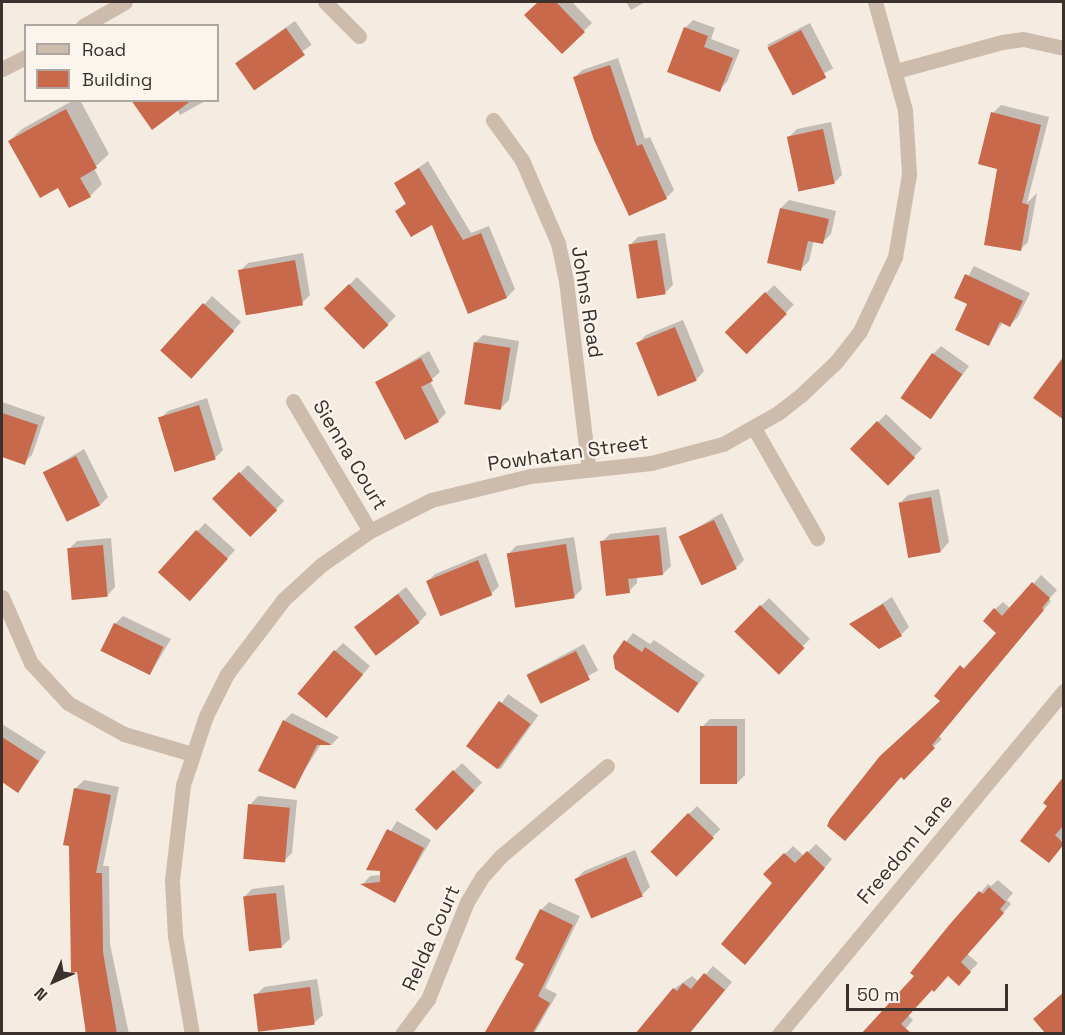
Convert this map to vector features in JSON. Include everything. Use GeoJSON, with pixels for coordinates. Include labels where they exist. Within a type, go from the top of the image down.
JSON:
{"type":"FeatureCollection","features":[{"type":"Feature","properties":{"kind":"street"},"geometry":{"type":"LineString","coordinates":[[86,24],[125,2]]}},
{"type":"Feature","properties":{"kind":"street"},"geometry":{"type":"LineString","coordinates":[[325,2],[359,36]]}},
{"type":"Feature","properties":{"kind":"street","name":"Powhatan Street"},"geometry":{"type":"LineString","coordinates":[[192,1034],[176,936],[172,880],[174,835],[192,753],[227,674],[254,635],[284,599],[321,566],[370,531],[431,500],[474,487],[530,476],[589,470],[692,454],[754,428],[802,394],[836,362],[880,295],[905,216],[909,174],[905,110],[875,2]]}},
{"type":"Feature","properties":{"kind":"street"},"geometry":{"type":"LineString","coordinates":[[896,71],[1002,42],[1023,39],[1064,48]]}},
{"type":"Feature","properties":{"kind":"street"},"geometry":{"type":"LineString","coordinates":[[2,69],[24,58]]}},
{"type":"Feature","properties":{"kind":"street","name":"Johns Road"},"geometry":{"type":"LineString","coordinates":[[493,120],[522,160],[558,243],[566,281],[589,470]]}},
{"type":"Feature","properties":{"kind":"street","name":"Sienna Court"},"geometry":{"type":"LineString","coordinates":[[293,401],[370,531]]}},
{"type":"Feature","properties":{"kind":"street"},"geometry":{"type":"LineString","coordinates":[[754,428],[817,538]]}},
{"type":"Feature","properties":{"kind":"street"},"geometry":{"type":"LineString","coordinates":[[2,597],[31,663],[68,704],[124,734],[192,753]]}},
{"type":"Feature","properties":{"kind":"street","name":"Freedom Lane"},"geometry":{"type":"LineString","coordinates":[[779,1034],[1064,691]]}},
{"type":"Feature","properties":{"kind":"street","name":"Relda Court"},"geometry":{"type":"LineString","coordinates":[[402,1034],[428,999],[467,902],[482,877],[501,856],[607,766]]}},
{"type":"Feature","properties":{"kind":"building"},"geometry":{"type":"Polygon","coordinates":[[[538,2],[556,2],[585,32],[562,54],[524,15],[538,2]]]}},
{"type":"Feature","properties":{"kind":"building"},"geometry":{"type":"Polygon","coordinates":[[[684,27],[708,36],[704,47],[733,58],[720,92],[667,72],[684,27]]]}},
{"type":"Feature","properties":{"kind":"building"},"geometry":{"type":"Polygon","coordinates":[[[286,28],[305,55],[254,91],[235,64],[286,28]]]}},
{"type":"Feature","properties":{"kind":"building"},"geometry":{"type":"Polygon","coordinates":[[[801,30],[826,78],[793,96],[767,48],[801,30]]]}},
{"type":"Feature","properties":{"kind":"building"},"geometry":{"type":"Polygon","coordinates":[[[610,65],[637,146],[642,144],[667,199],[629,216],[594,140],[573,77],[610,65]]]}},
{"type":"Feature","properties":{"kind":"building"},"geometry":{"type":"Polygon","coordinates":[[[132,102],[189,102],[152,130],[132,102]]]}},
{"type":"Feature","properties":{"kind":"building"},"geometry":{"type":"Polygon","coordinates":[[[66,109],[97,168],[80,178],[91,197],[69,208],[58,188],[40,198],[8,141],[66,109]]]}},
{"type":"Feature","properties":{"kind":"building"},"geometry":{"type":"Polygon","coordinates":[[[991,112],[1041,125],[1022,203],[1029,205],[1021,251],[984,245],[997,169],[978,164],[991,112]]]}},
{"type":"Feature","properties":{"kind":"building"},"geometry":{"type":"Polygon","coordinates":[[[823,129],[835,184],[798,191],[787,137],[823,129]]]}},
{"type":"Feature","properties":{"kind":"building"},"geometry":{"type":"Polygon","coordinates":[[[419,168],[463,240],[481,233],[507,298],[468,314],[432,225],[411,237],[395,211],[406,204],[394,183],[419,168]]]}},
{"type":"Feature","properties":{"kind":"building"},"geometry":{"type":"Polygon","coordinates":[[[780,208],[829,219],[823,244],[808,241],[801,271],[767,263],[780,208]]]}},
{"type":"Feature","properties":{"kind":"building"},"geometry":{"type":"Polygon","coordinates":[[[657,240],[666,294],[637,299],[628,245],[657,240]]]}},
{"type":"Feature","properties":{"kind":"building"},"geometry":{"type":"Polygon","coordinates":[[[295,260],[303,305],[246,315],[238,270],[295,260]]]}},
{"type":"Feature","properties":{"kind":"building"},"geometry":{"type":"Polygon","coordinates":[[[965,274],[1023,301],[1010,327],[1000,322],[989,346],[955,330],[967,304],[954,298],[965,274]]]}},
{"type":"Feature","properties":{"kind":"building"},"geometry":{"type":"Polygon","coordinates":[[[349,284],[389,325],[363,349],[324,308],[349,284]]]}},
{"type":"Feature","properties":{"kind":"building"},"geometry":{"type":"Polygon","coordinates":[[[765,292],[787,314],[747,354],[725,332],[765,292]]]}},
{"type":"Feature","properties":{"kind":"building"},"geometry":{"type":"Polygon","coordinates":[[[203,303],[234,331],[191,379],[160,351],[203,303]]]}},
{"type":"Feature","properties":{"kind":"building"},"geometry":{"type":"Polygon","coordinates":[[[675,327],[697,381],[658,397],[636,343],[675,327]]]}},
{"type":"Feature","properties":{"kind":"building"},"geometry":{"type":"Polygon","coordinates":[[[474,342],[511,348],[501,410],[464,404],[474,342]]]}},
{"type":"Feature","properties":{"kind":"building"},"geometry":{"type":"Polygon","coordinates":[[[932,353],[962,374],[931,419],[900,398],[932,353]]]}},
{"type":"Feature","properties":{"kind":"building"},"geometry":{"type":"Polygon","coordinates":[[[1064,356],[1064,420],[1033,398],[1064,356]]]}},
{"type":"Feature","properties":{"kind":"building"},"geometry":{"type":"Polygon","coordinates":[[[421,358],[433,381],[421,387],[439,422],[405,440],[375,382],[421,358]]]}},
{"type":"Feature","properties":{"kind":"building"},"geometry":{"type":"Polygon","coordinates":[[[199,405],[216,460],[175,472],[158,418],[199,405]]]}},
{"type":"Feature","properties":{"kind":"building"},"geometry":{"type":"Polygon","coordinates":[[[2,413],[38,425],[25,465],[2,457],[2,413]]]}},
{"type":"Feature","properties":{"kind":"building"},"geometry":{"type":"Polygon","coordinates":[[[877,421],[915,458],[888,486],[850,449],[877,421]]]}},
{"type":"Feature","properties":{"kind":"building"},"geometry":{"type":"Polygon","coordinates":[[[76,456],[100,505],[67,522],[43,472],[76,456]]]}},
{"type":"Feature","properties":{"kind":"building"},"geometry":{"type":"Polygon","coordinates":[[[239,472],[277,510],[250,537],[212,499],[239,472]]]}},
{"type":"Feature","properties":{"kind":"building"},"geometry":{"type":"Polygon","coordinates":[[[931,497],[941,552],[908,558],[899,503],[931,497]]]}},
{"type":"Feature","properties":{"kind":"building"},"geometry":{"type":"Polygon","coordinates":[[[714,520],[737,569],[701,585],[679,536],[714,520]]]}},
{"type":"Feature","properties":{"kind":"building"},"geometry":{"type":"Polygon","coordinates":[[[196,530],[228,559],[190,601],[158,572],[196,530]]]}},
{"type":"Feature","properties":{"kind":"building"},"geometry":{"type":"Polygon","coordinates":[[[659,535],[663,575],[628,579],[630,593],[606,596],[600,541],[659,535]]]}},
{"type":"Feature","properties":{"kind":"building"},"geometry":{"type":"Polygon","coordinates":[[[566,544],[575,598],[515,608],[507,553],[566,544]]]}},
{"type":"Feature","properties":{"kind":"building"},"geometry":{"type":"Polygon","coordinates":[[[103,545],[108,597],[72,600],[67,548],[103,545]]]}},
{"type":"Feature","properties":{"kind":"building"},"geometry":{"type":"Polygon","coordinates":[[[478,560],[492,595],[440,616],[426,581],[478,560]]]}},
{"type":"Feature","properties":{"kind":"building"},"geometry":{"type":"Polygon","coordinates":[[[1032,582],[1050,598],[1042,608],[1044,610],[932,745],[935,748],[904,780],[901,777],[845,841],[827,826],[830,819],[880,756],[940,701],[934,696],[960,665],[964,669],[996,633],[983,621],[994,608],[1002,616],[1032,582]]]}},
{"type":"Feature","properties":{"kind":"building"},"geometry":{"type":"Polygon","coordinates":[[[398,594],[420,623],[376,656],[354,627],[398,594]]]}},
{"type":"Feature","properties":{"kind":"building"},"geometry":{"type":"Polygon","coordinates":[[[883,604],[902,636],[879,649],[849,624],[883,604]]]}},
{"type":"Feature","properties":{"kind":"building"},"geometry":{"type":"Polygon","coordinates":[[[760,605],[805,648],[779,675],[734,632],[760,605]]]}},
{"type":"Feature","properties":{"kind":"building"},"geometry":{"type":"Polygon","coordinates":[[[114,623],[163,647],[150,675],[100,651],[114,623]]]}},
{"type":"Feature","properties":{"kind":"building"},"geometry":{"type":"Polygon","coordinates":[[[624,640],[642,652],[645,647],[698,683],[678,713],[615,669],[613,656],[624,640]]]}},
{"type":"Feature","properties":{"kind":"building"},"geometry":{"type":"Polygon","coordinates":[[[334,650],[363,674],[326,718],[297,694],[334,650]]]}},
{"type":"Feature","properties":{"kind":"building"},"geometry":{"type":"Polygon","coordinates":[[[576,651],[590,680],[541,704],[527,675],[576,651]]]}},
{"type":"Feature","properties":{"kind":"building"},"geometry":{"type":"Polygon","coordinates":[[[499,701],[531,724],[498,769],[466,746],[499,701]]]}},
{"type":"Feature","properties":{"kind":"building"},"geometry":{"type":"Polygon","coordinates":[[[283,720],[332,745],[317,745],[295,789],[258,771],[283,720]]]}},
{"type":"Feature","properties":{"kind":"building"},"geometry":{"type":"Polygon","coordinates":[[[700,726],[737,726],[737,784],[700,784],[700,726]]]}},
{"type":"Feature","properties":{"kind":"building"},"geometry":{"type":"Polygon","coordinates":[[[2,737],[39,761],[18,793],[2,782],[2,737]]]}},
{"type":"Feature","properties":{"kind":"building"},"geometry":{"type":"Polygon","coordinates":[[[453,770],[475,791],[436,830],[415,810],[453,770]]]}},
{"type":"Feature","properties":{"kind":"building"},"geometry":{"type":"Polygon","coordinates":[[[1064,776],[1064,825],[1055,835],[1064,844],[1049,863],[1020,841],[1047,806],[1043,803],[1064,776]]]}},
{"type":"Feature","properties":{"kind":"building"},"geometry":{"type":"Polygon","coordinates":[[[74,788],[111,795],[96,873],[102,873],[103,952],[117,1034],[86,1034],[77,972],[71,973],[69,846],[63,845],[74,788]]]}},
{"type":"Feature","properties":{"kind":"building"},"geometry":{"type":"Polygon","coordinates":[[[248,804],[290,808],[285,862],[243,859],[248,804]]]}},
{"type":"Feature","properties":{"kind":"building"},"geometry":{"type":"Polygon","coordinates":[[[688,813],[714,838],[676,877],[650,852],[688,813]]]}},
{"type":"Feature","properties":{"kind":"building"},"geometry":{"type":"Polygon","coordinates":[[[387,829],[424,848],[395,903],[360,884],[380,882],[380,871],[366,870],[387,829]]]}},
{"type":"Feature","properties":{"kind":"building"},"geometry":{"type":"Polygon","coordinates":[[[807,851],[825,868],[745,965],[721,944],[772,883],[763,874],[784,853],[795,863],[807,851]]]}},
{"type":"Feature","properties":{"kind":"building"},"geometry":{"type":"Polygon","coordinates":[[[626,857],[643,897],[591,918],[574,879],[626,857]]]}},
{"type":"Feature","properties":{"kind":"building"},"geometry":{"type":"Polygon","coordinates":[[[989,887],[1006,902],[1000,909],[1004,913],[961,962],[971,972],[959,986],[948,976],[934,992],[932,990],[901,1024],[912,1034],[861,1034],[914,976],[910,973],[950,924],[979,891],[983,894],[989,887]]]}},
{"type":"Feature","properties":{"kind":"building"},"geometry":{"type":"Polygon","coordinates":[[[276,893],[282,948],[249,951],[243,896],[276,893]]]}},
{"type":"Feature","properties":{"kind":"building"},"geometry":{"type":"Polygon","coordinates":[[[540,909],[573,925],[538,996],[550,1003],[532,1034],[484,1034],[524,964],[515,959],[540,909]]]}},
{"type":"Feature","properties":{"kind":"building"},"geometry":{"type":"Polygon","coordinates":[[[704,973],[725,990],[689,1034],[635,1034],[673,988],[677,991],[683,983],[691,989],[704,973]]]}},
{"type":"Feature","properties":{"kind":"building"},"geometry":{"type":"Polygon","coordinates":[[[310,987],[315,1025],[258,1032],[253,994],[310,987]]]}},
{"type":"Feature","properties":{"kind":"building"},"geometry":{"type":"Polygon","coordinates":[[[1064,992],[1064,1034],[1046,1034],[1033,1019],[1064,992]]]}}]}
